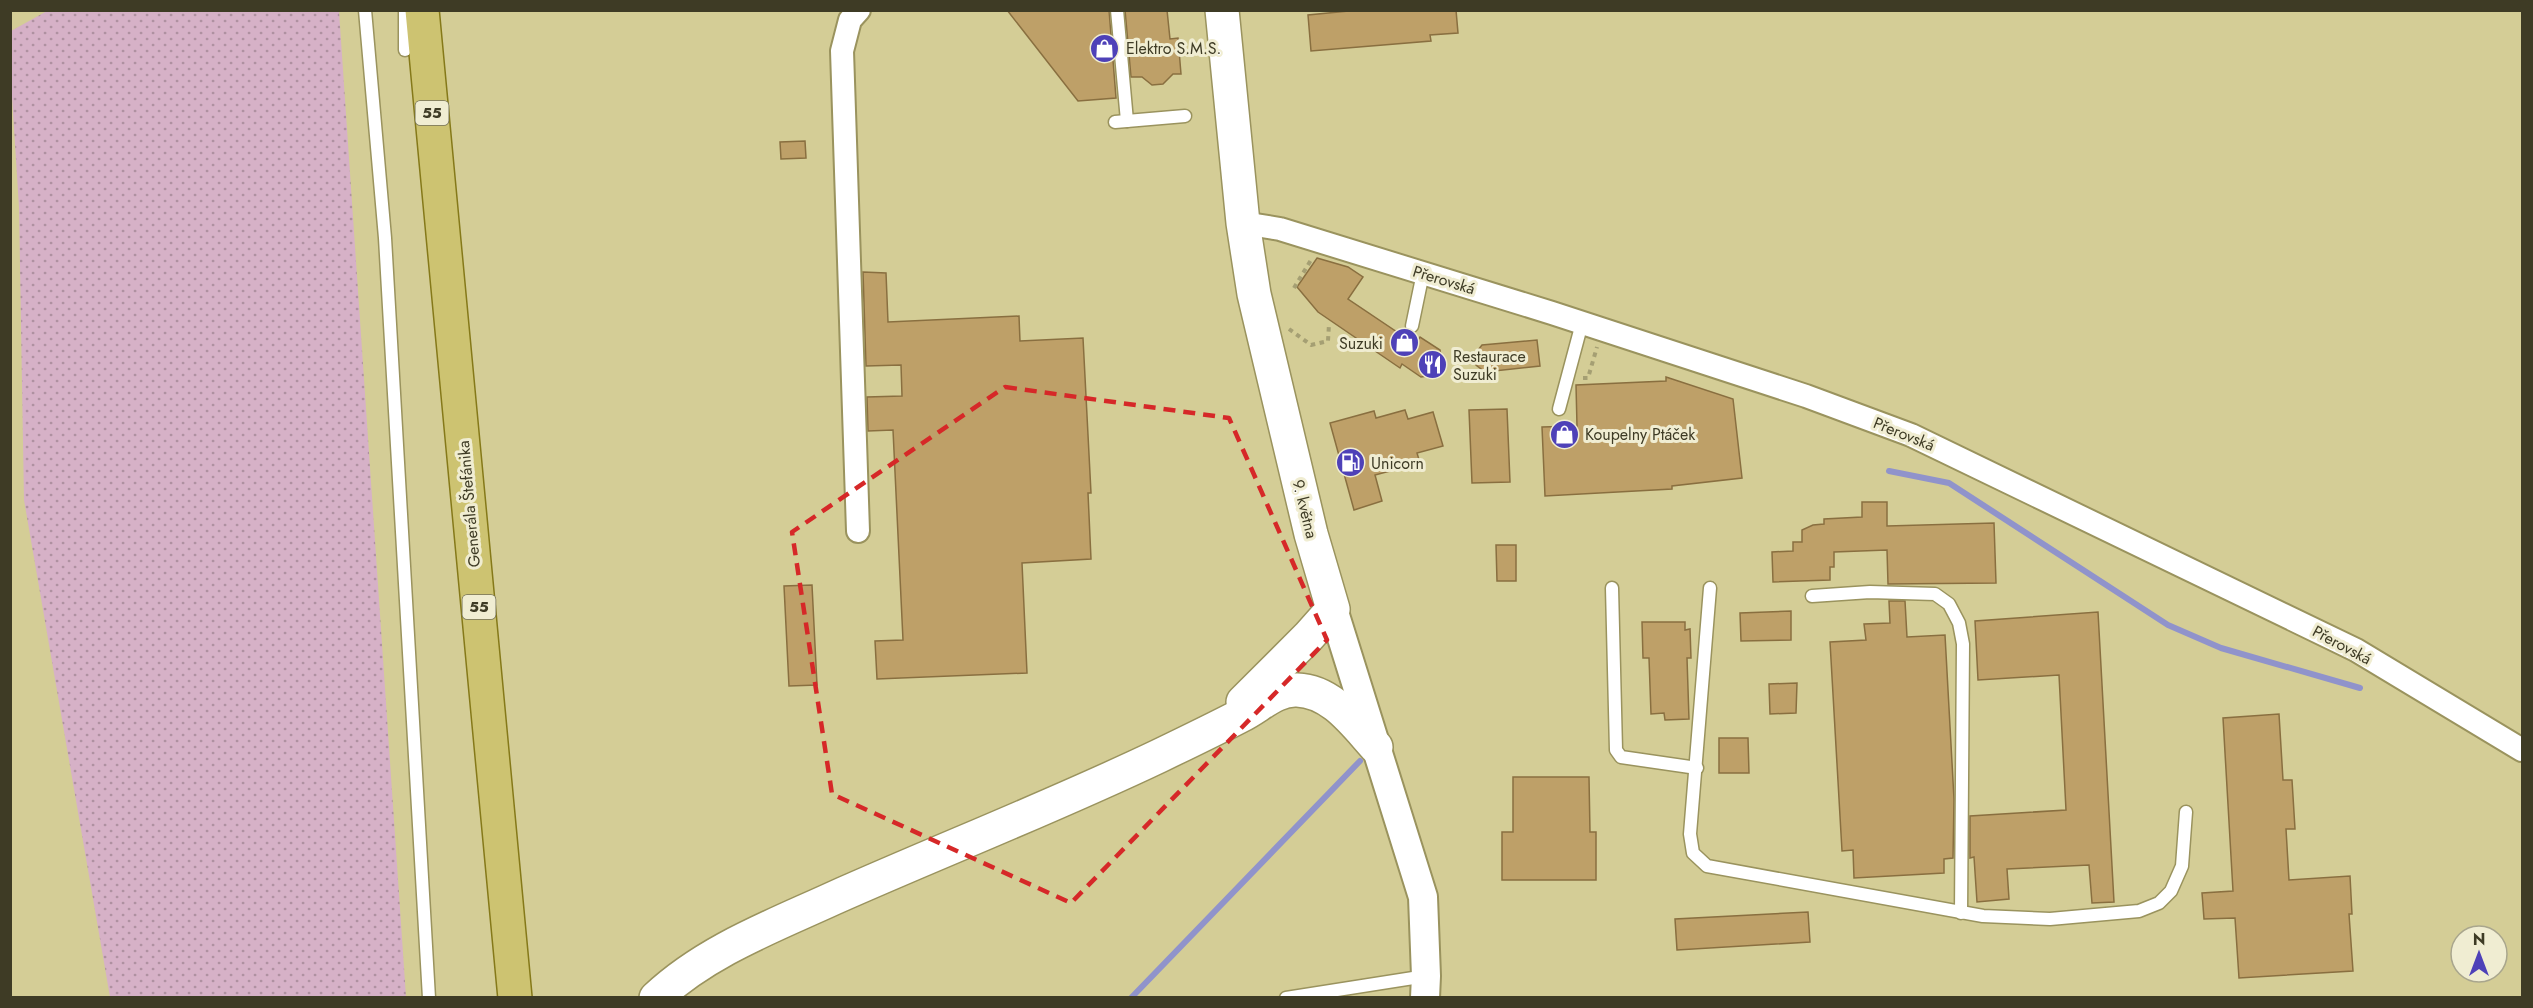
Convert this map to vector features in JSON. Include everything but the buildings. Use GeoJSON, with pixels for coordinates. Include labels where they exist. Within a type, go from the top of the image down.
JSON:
{"type":"FeatureCollection","features":[{"type":"Feature","properties":{"kind":"main road","name":"Generála Štefánika"},"geometry":{"type":"LineString","coordinates":[[403,10],[422,32],[515,998]]}},
{"type":"Feature","properties":{"kind":"main road","name":"9. května"},"geometry":{"type":"LineString","coordinates":[[1222,11],[1247,255],[1263,339],[1311,534],[1333,609]]}},
{"type":"Feature","properties":{"kind":"main road","name":"Generála Štefánika"},"geometry":{"type":"LineString","coordinates":[[422,32],[494,998]]}},
{"type":"Feature","properties":{"kind":"main road"},"geometry":{"type":"LineString","coordinates":[[1201,734],[1248,697],[1333,609]]}},
{"type":"Feature","properties":{"kind":"main road"},"geometry":{"type":"LineString","coordinates":[[656,998],[668,987],[733,945],[912,863],[1130,770],[1243,715],[1275,695],[1286,691],[1297,690],[1323,697],[1335,705],[1376,747]]}},
{"type":"Feature","properties":{"kind":"street"},"geometry":{"type":"LineString","coordinates":[[858,531],[842,51],[850,20],[859,10]]}},
{"type":"Feature","properties":{"kind":"street"},"geometry":{"type":"LineString","coordinates":[[1222,11],[1228,10]]}},
{"type":"Feature","properties":{"kind":"street","name":"Přerovská"},"geometry":{"type":"LineString","coordinates":[[1243,224],[1280,229],[1582,323],[1806,396],[1911,435],[2356,650],[2523,750]]}},
{"type":"Feature","properties":{"kind":"street","name":"9. května"},"geometry":{"type":"LineString","coordinates":[[1333,609],[1423,897],[1426,987]]}},
{"type":"Feature","properties":{"kind":"lane"},"geometry":{"type":"LineString","coordinates":[[365,10],[385,238],[429,998]]}},
{"type":"Feature","properties":{"kind":"lane"},"geometry":{"type":"LineString","coordinates":[[1117,10],[1121,122],[1185,116]]}},
{"type":"Feature","properties":{"kind":"lane"},"geometry":{"type":"LineString","coordinates":[[1412,327],[1423,273]]}},
{"type":"Feature","properties":{"kind":"lane"},"geometry":{"type":"LineString","coordinates":[[1559,409],[1582,323]]}},
{"type":"Feature","properties":{"kind":"lane"},"geometry":{"type":"LineString","coordinates":[[1612,588],[1616,750],[1621,757],[1697,768]]}},
{"type":"Feature","properties":{"kind":"lane"},"geometry":{"type":"LineString","coordinates":[[1710,588],[1690,834],[1693,853],[1707,866],[1983,916],[2050,919],[2139,911],[2159,903],[2171,891],[2182,866],[2186,812]]}},
{"type":"Feature","properties":{"kind":"lane"},"geometry":{"type":"LineString","coordinates":[[1812,596],[1870,592],[1935,594],[1949,604],[1959,623],[1963,644],[1961,913]]}},
{"type":"Feature","properties":{"kind":"lane"},"geometry":{"type":"LineString","coordinates":[[1286,998],[1426,987]]}},
{"type":"Feature","properties":{"kind":"path"},"geometry":{"type":"LineString","coordinates":[[1282,322],[1311,345],[1328,341],[1329,324]]}},
{"type":"Feature","properties":{"kind":"highlighted area"},"geometry":{"type":"Polygon","coordinates":[[[1005,387],[1229,418],[1327,640],[1071,903],[832,794],[792,532],[1005,387]]]}},
{"type":"Feature","properties":{"kind":"shaded area"},"geometry":{"type":"Polygon","coordinates":[[[47,11],[339,11],[406,997],[110,997],[24,500],[19,207],[11,81],[11,31],[47,11]]]}},
{"type":"Feature","properties":{"kind":"waterway"},"geometry":{"type":"LineString","coordinates":[[1889,471],[1949,483],[2168,625],[2221,648],[2360,688]]}},
{"type":"Feature","properties":{"kind":"waterway"},"geometry":{"type":"LineString","coordinates":[[1131,998],[1360,761]]}},
{"type":"Feature","properties":{"kind":"place","name":"Elektro S.M.S."},"geometry":{"type":"Point","coordinates":[1105,48]}},
{"type":"Feature","properties":{"kind":"place","name":"Suzuki"},"geometry":{"type":"Point","coordinates":[1404,343]}},
{"type":"Feature","properties":{"kind":"place","name":"Restaurace Suzuki"},"geometry":{"type":"Point","coordinates":[1432,365]}},
{"type":"Feature","properties":{"kind":"place","name":"Koupelny Ptáček"},"geometry":{"type":"Point","coordinates":[1564,434]}},
{"type":"Feature","properties":{"kind":"place","name":"Unicorn"},"geometry":{"type":"Point","coordinates":[1350,463]}}]}
